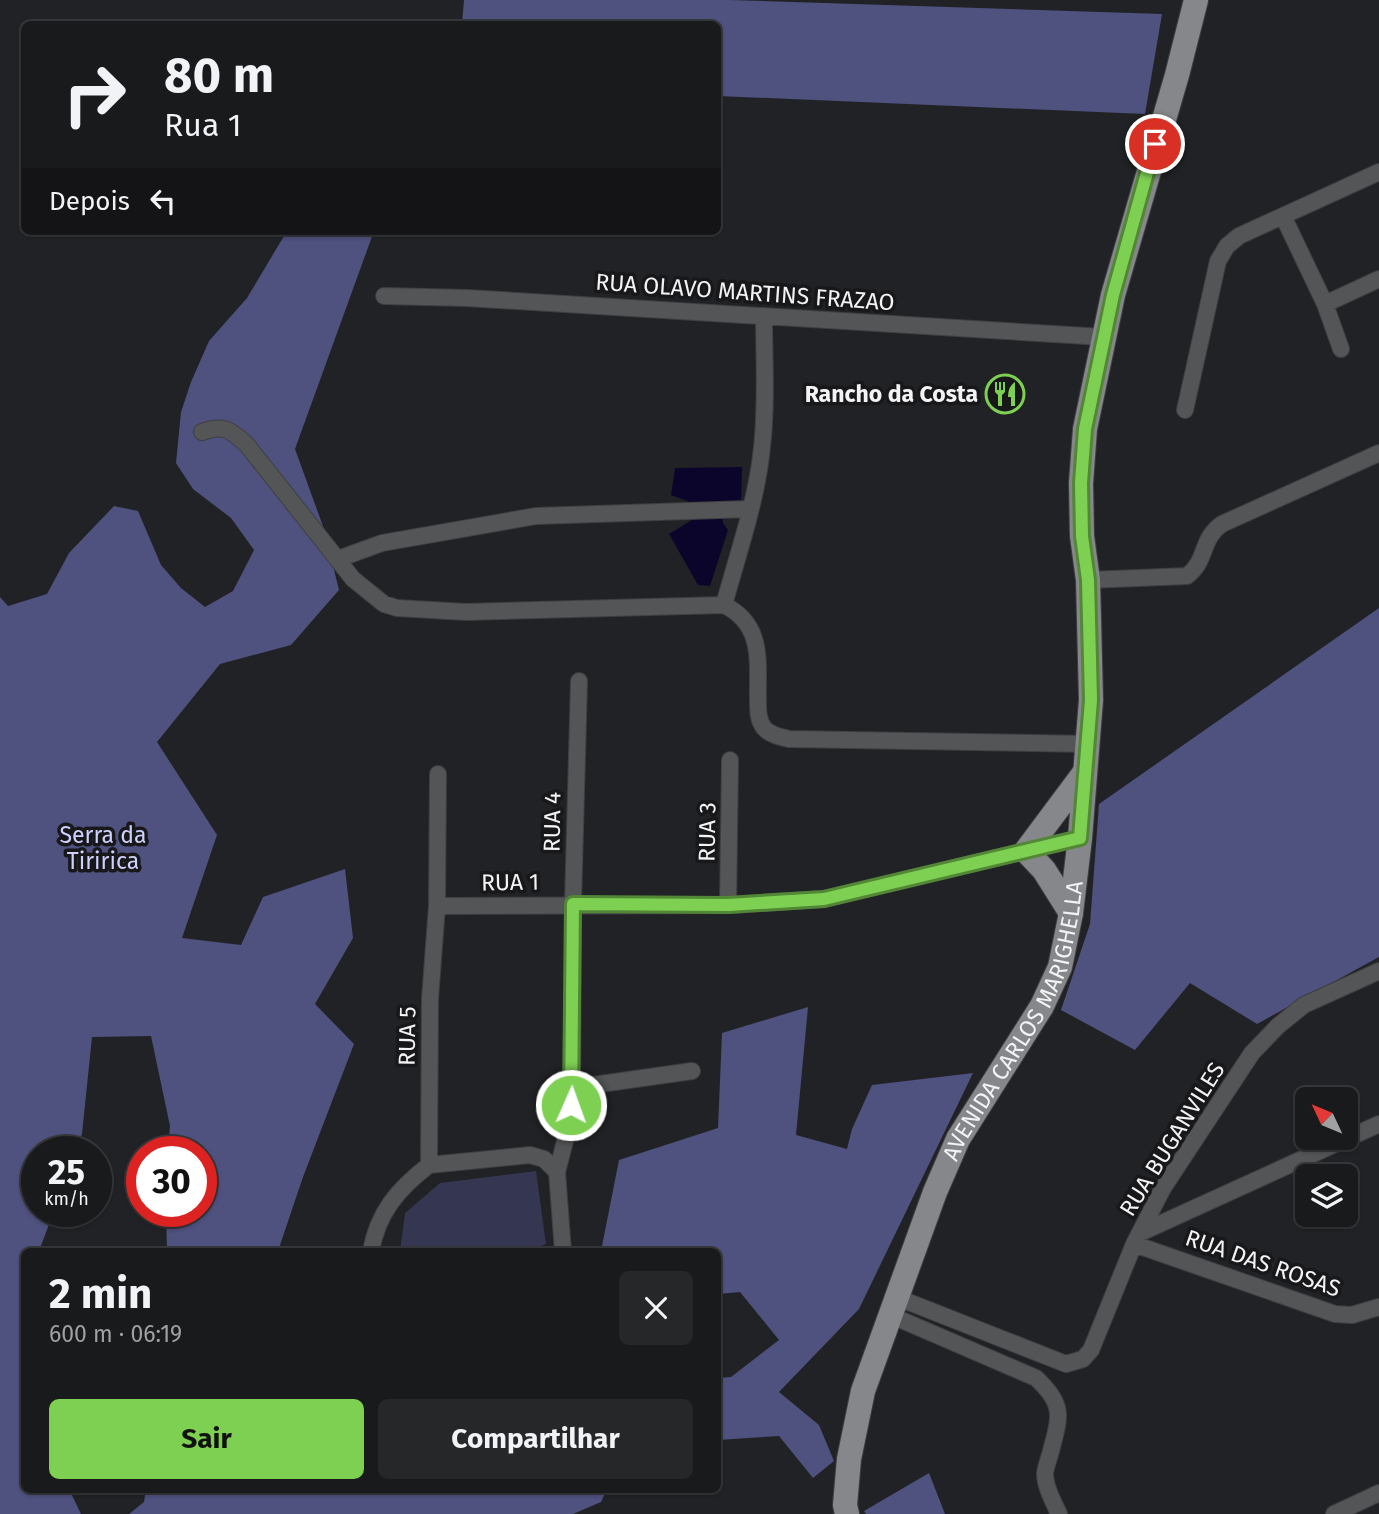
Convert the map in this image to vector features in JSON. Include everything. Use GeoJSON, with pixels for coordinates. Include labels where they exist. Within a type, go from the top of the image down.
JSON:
{"type":"FeatureCollection","features":[{"type":"Feature","properties":{"kind":"main road","name":"AVENIDA CARLOS MARIGHELLA"},"geometry":{"type":"LineString","coordinates":[[847,1514],[845,1505],[849,1460],[863,1391],[935,1192],[958,1139],[1042,1006],[1060,967],[1071,913],[1080,838],[1091,700],[1088,580],[1082,536],[1081,483],[1085,429],[1103,337],[1177,75],[1192,7]]}},
{"type":"Feature","properties":{"kind":"main road"},"geometry":{"type":"LineString","coordinates":[[1071,913],[1044,870],[1027,851],[1086,771]]}},
{"type":"Feature","properties":{"kind":"street"},"geometry":{"type":"LineString","coordinates":[[1185,410],[1218,261],[1227,246],[1239,236],[1379,172]]}},
{"type":"Feature","properties":{"kind":"street"},"geometry":{"type":"LineString","coordinates":[[1283,216],[1325,304],[1341,349]]}},
{"type":"Feature","properties":{"kind":"street"},"geometry":{"type":"LineString","coordinates":[[1325,304],[1379,279]]}},
{"type":"Feature","properties":{"kind":"street","name":"RUA OLAVO MARTINS FRAZAO"},"geometry":{"type":"LineString","coordinates":[[384,296],[467,298],[1103,337]]}},
{"type":"Feature","properties":{"kind":"street"},"geometry":{"type":"LineString","coordinates":[[724,605],[762,449],[764,316]]}},
{"type":"Feature","properties":{"kind":"street"},"geometry":{"type":"LineString","coordinates":[[202,432],[217,426],[233,432],[247,445],[338,559],[370,595],[384,604],[397,608],[466,612],[724,605],[738,612],[749,625],[757,644],[758,716],[764,729],[774,735],[789,739],[1088,744]]}},
{"type":"Feature","properties":{"kind":"street"},"geometry":{"type":"LineString","coordinates":[[1088,580],[1187,576],[1197,568],[1212,530],[1379,453]]}},
{"type":"Feature","properties":{"kind":"street"},"geometry":{"type":"LineString","coordinates":[[338,559],[382,543],[536,516],[749,509]]}},
{"type":"Feature","properties":{"kind":"street","name":"RUA 4"},"geometry":{"type":"LineString","coordinates":[[563,1248],[557,1172],[570,1122],[572,1088],[573,904],[579,681]]}},
{"type":"Feature","properties":{"kind":"street","name":"RUA 3"},"geometry":{"type":"LineString","coordinates":[[728,905],[730,760]]}},
{"type":"Feature","properties":{"kind":"street","name":"RUA 5"},"geometry":{"type":"LineString","coordinates":[[429,1165],[430,999],[437,906],[438,774]]}},
{"type":"Feature","properties":{"kind":"street","name":"RUA 1"},"geometry":{"type":"LineString","coordinates":[[437,906],[728,905],[824,899],[1080,838]]}},
{"type":"Feature","properties":{"kind":"street","name":"RUA BUGANVILES"},"geometry":{"type":"LineString","coordinates":[[893,1306],[1066,1364],[1083,1359],[1091,1350],[1137,1238],[1163,1188],[1252,1053],[1278,1026],[1304,1005],[1379,971]]}},
{"type":"Feature","properties":{"kind":"street"},"geometry":{"type":"LineString","coordinates":[[572,1088],[691,1071]]}},
{"type":"Feature","properties":{"kind":"street"},"geometry":{"type":"LineString","coordinates":[[1137,1238],[1379,1124]]}},
{"type":"Feature","properties":{"kind":"street"},"geometry":{"type":"LineString","coordinates":[[372,1248],[375,1230],[391,1201],[408,1181],[429,1165],[530,1155],[544,1159],[557,1172]]}},
{"type":"Feature","properties":{"kind":"street","name":"RUA DAS ROSAS"},"geometry":{"type":"LineString","coordinates":[[1137,1238],[1335,1314],[1352,1315],[1379,1307]]}},
{"type":"Feature","properties":{"kind":"street"},"geometry":{"type":"LineString","coordinates":[[893,1306],[1036,1378],[1051,1392],[1059,1408],[1056,1432],[1045,1472],[1048,1490],[1059,1514]]}},
{"type":"Feature","properties":{"kind":"street"},"geometry":{"type":"LineString","coordinates":[[1334,1514],[1379,1493]]}},
{"type":"Feature","properties":{"kind":"shaded area"},"geometry":{"type":"Polygon","coordinates":[[[742,467],[741,501],[720,503],[723,523],[728,530],[710,586],[698,585],[669,534],[692,520],[695,504],[671,495],[675,468],[742,467]]]}},
{"type":"Feature","properties":{"kind":"shaded area"},"geometry":{"type":"Polygon","coordinates":[[[536,1171],[546,1244],[537,1248],[400,1248],[405,1213],[440,1183],[536,1171]]]}},
{"type":"Feature","properties":{"kind":"green space"},"geometry":{"type":"Polygon","coordinates":[[[464,0],[730,0],[1162,14],[1145,114],[721,96],[721,21],[462,21],[464,0]]]}},
{"type":"Feature","properties":{"kind":"green space","name":"Serra da Tiririca"},"geometry":{"type":"Polygon","coordinates":[[[285,235],[373,235],[295,449],[324,529],[339,590],[291,645],[220,664],[157,742],[217,835],[182,938],[241,945],[263,897],[345,869],[353,938],[315,1004],[354,1044],[279,1248],[167,1248],[166,1227],[217,1227],[217,1136],[169,1136],[170,1126],[151,1036],[92,1037],[81,1136],[21,1136],[21,1227],[48,1227],[40,1248],[21,1248],[21,1493],[71,1493],[81,1514],[0,1514],[0,597],[8,606],[47,594],[69,553],[114,506],[138,511],[161,565],[181,588],[205,607],[233,591],[254,550],[231,518],[193,489],[176,463],[181,412],[209,341],[247,298],[285,235]]]}},
{"type":"Feature","properties":{"kind":"green space"},"geometry":{"type":"Polygon","coordinates":[[[1379,608],[1379,957],[1257,1024],[1190,983],[1135,1050],[1061,1010],[1090,924],[1099,804],[1379,608]]]}},
{"type":"Feature","properties":{"kind":"green space"},"geometry":{"type":"Polygon","coordinates":[[[808,1007],[796,1135],[847,1149],[852,1129],[872,1085],[973,1073],[859,1309],[779,1392],[819,1425],[834,1461],[813,1478],[779,1436],[721,1440],[721,1378],[731,1377],[779,1340],[740,1292],[721,1294],[721,1248],[602,1248],[619,1160],[718,1128],[722,1033],[808,1007]]]}},
{"type":"Feature","properties":{"kind":"green space"},"geometry":{"type":"Polygon","coordinates":[[[929,1473],[945,1514],[866,1514],[864,1511],[929,1473]]]}},
{"type":"Feature","properties":{"kind":"green space"},"geometry":{"type":"Polygon","coordinates":[[[145,1493],[605,1493],[601,1502],[573,1514],[129,1514],[144,1502],[145,1493]]]}},
{"type":"Feature","properties":{"kind":"place","name":"Rancho da Costa"},"geometry":{"type":"Point","coordinates":[1005,394]}},
{"type":"Feature","properties":{"kind":"route"},"geometry":{"type":"LineString","coordinates":[[571,1105],[573,904],[728,905],[824,899],[1080,838],[1091,700],[1088,580],[1082,536],[1081,483],[1085,429],[1113,295],[1155,144]]}}]}
